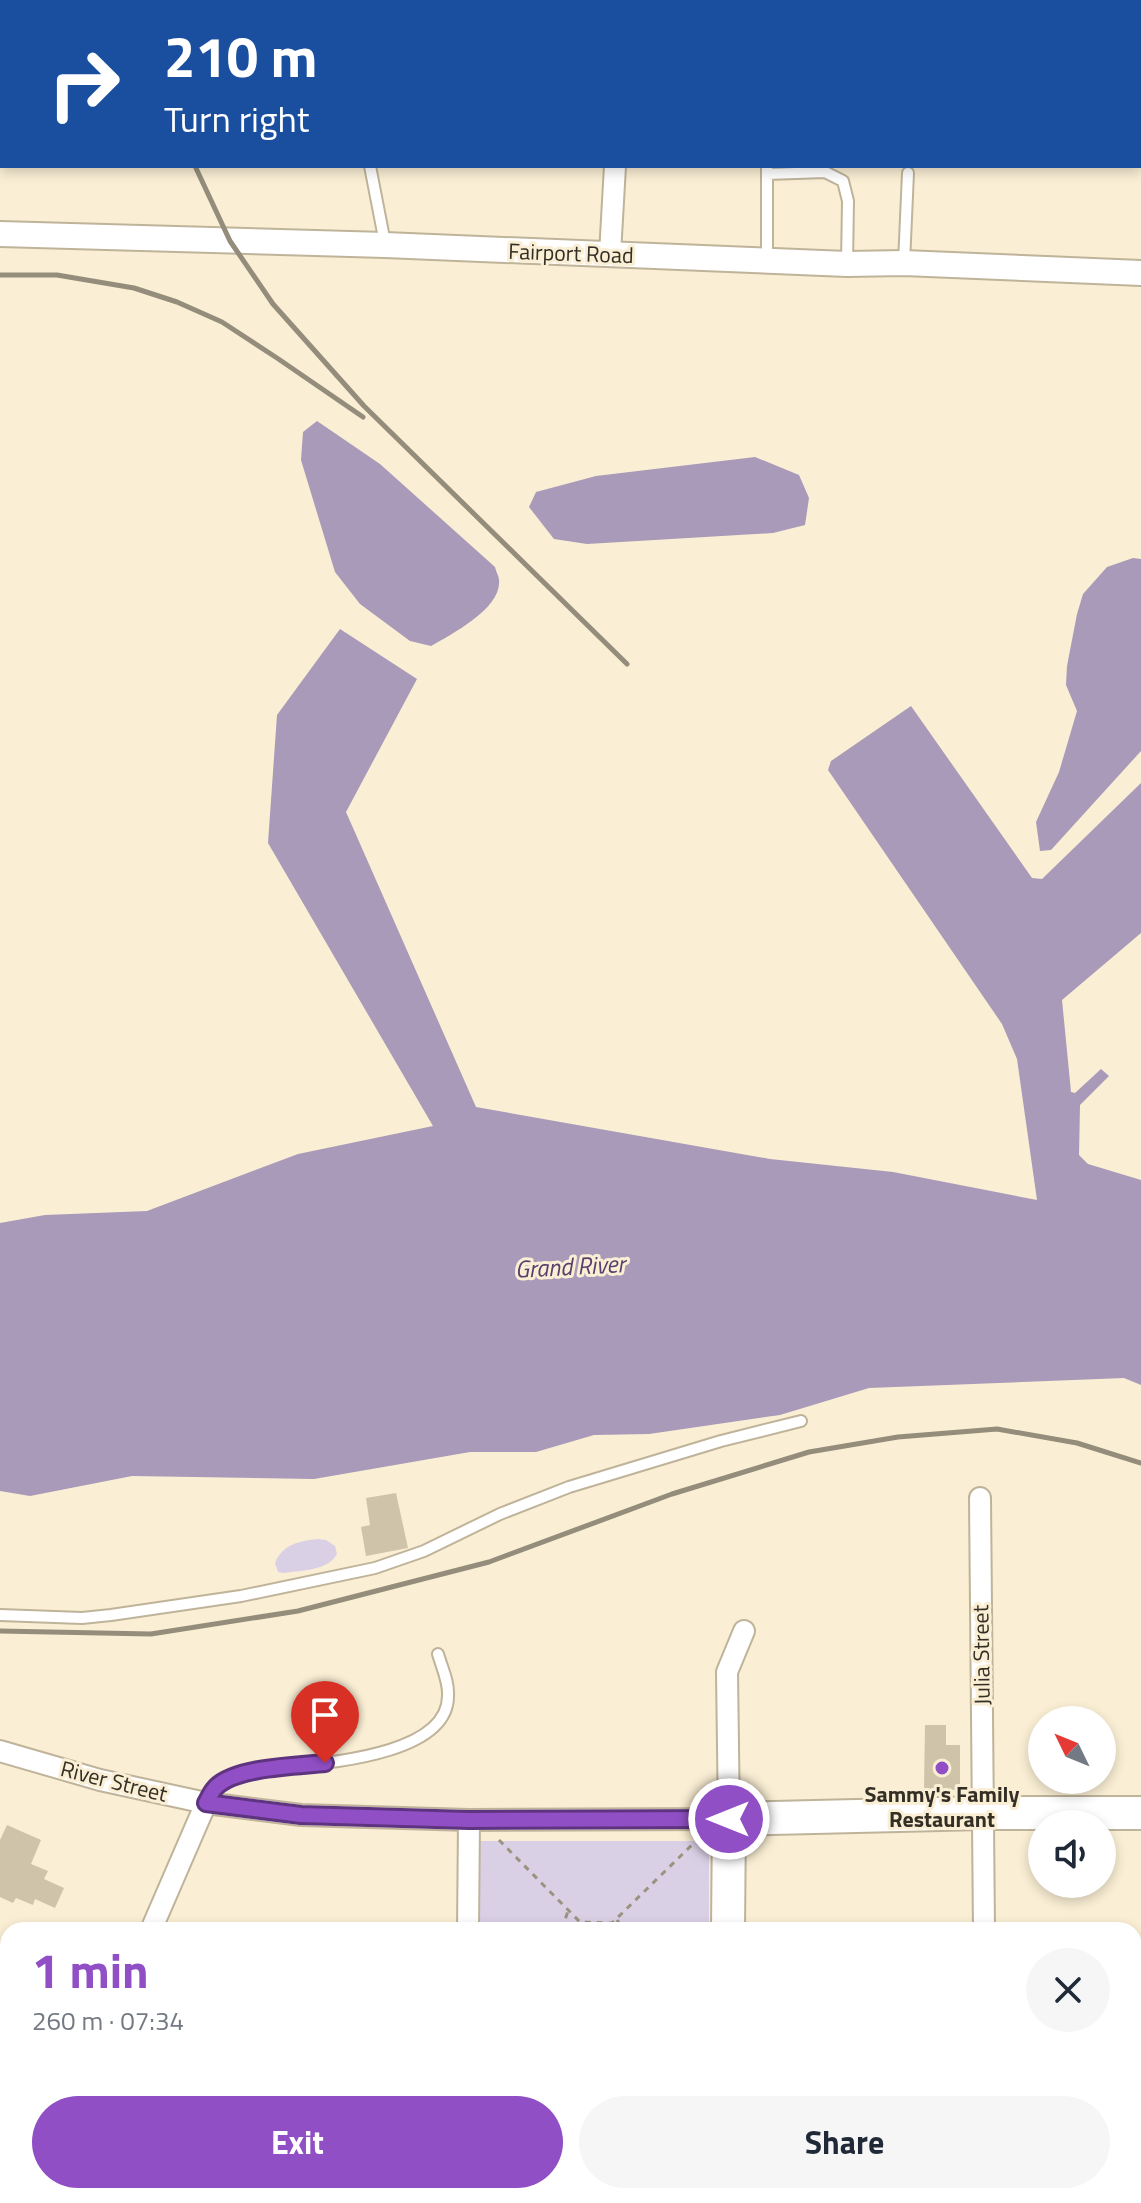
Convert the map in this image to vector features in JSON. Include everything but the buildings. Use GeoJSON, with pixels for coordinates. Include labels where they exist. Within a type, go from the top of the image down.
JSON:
{"type":"FeatureCollection","features":[{"type":"Feature","properties":{"kind":"main road","name":"River Street"},"geometry":{"type":"LineString","coordinates":[[729,1819],[1141,1813]]}},
{"type":"Feature","properties":{"kind":"main road"},"geometry":{"type":"LineString","coordinates":[[728,1922],[729,1819]]}},
{"type":"Feature","properties":{"kind":"street"},"geometry":{"type":"LineString","coordinates":[[610,254],[615,168]]}},
{"type":"Feature","properties":{"kind":"street","name":"Fairport Road"},"geometry":{"type":"LineString","coordinates":[[0,234],[1141,273]]}},
{"type":"Feature","properties":{"kind":"street","name":"Julia Street"},"geometry":{"type":"LineString","coordinates":[[980,1498],[984,1922]]}},
{"type":"Feature","properties":{"kind":"street"},"geometry":{"type":"LineString","coordinates":[[729,1819],[727,1672],[744,1631]]}},
{"type":"Feature","properties":{"kind":"street","name":"River Street"},"geometry":{"type":"LineString","coordinates":[[0,1751],[100,1780],[206,1803],[301,1815],[469,1820],[729,1819]]}},
{"type":"Feature","properties":{"kind":"street"},"geometry":{"type":"LineString","coordinates":[[154,1922],[206,1803]]}},
{"type":"Feature","properties":{"kind":"street"},"geometry":{"type":"LineString","coordinates":[[468,1922],[469,1820]]}},
{"type":"Feature","properties":{"kind":"lane"},"geometry":{"type":"LineString","coordinates":[[370,168],[385,245]]}},
{"type":"Feature","properties":{"kind":"lane"},"geometry":{"type":"LineString","coordinates":[[767,261],[767,170],[825,172],[843,181],[848,201],[847,264]]}},
{"type":"Feature","properties":{"kind":"lane"},"geometry":{"type":"LineString","coordinates":[[904,263],[908,173]]}},
{"type":"Feature","properties":{"kind":"lane"},"geometry":{"type":"LineString","coordinates":[[0,1615],[82,1618],[111,1615],[241,1596],[375,1568],[424,1551],[500,1514],[569,1487],[721,1441],[801,1421]]}},
{"type":"Feature","properties":{"kind":"lane"},"geometry":{"type":"LineString","coordinates":[[206,1803],[218,1785],[229,1777],[325,1763],[418,1740],[442,1720],[447,1708],[447,1684],[438,1654]]}},
{"type":"Feature","properties":{"kind":"path"},"geometry":{"type":"LineString","coordinates":[[613,1922],[699,1838]]}},
{"type":"Feature","properties":{"kind":"path"},"geometry":{"type":"LineString","coordinates":[[499,1840],[580,1922]]}},
{"type":"Feature","properties":{"kind":"path"},"geometry":{"type":"LineString","coordinates":[[564,1922],[569,1910]]}},
{"type":"Feature","properties":{"kind":"shaded area"},"geometry":{"type":"Polygon","coordinates":[[[318,1539],[335,1546],[337,1554],[333,1560],[314,1569],[278,1572],[275,1563],[282,1552],[298,1542],[318,1539]]]}},
{"type":"Feature","properties":{"kind":"shaded area"},"geometry":{"type":"Polygon","coordinates":[[[478,1841],[709,1841],[709,1922],[479,1922],[478,1841]]]}},
{"type":"Feature","properties":{"kind":"water"},"geometry":{"type":"Polygon","coordinates":[[[317,421],[380,464],[495,567],[499,578],[498,590],[493,600],[474,619],[431,646],[410,641],[360,604],[335,572],[301,460],[303,432],[317,421]]]}},
{"type":"Feature","properties":{"kind":"water"},"geometry":{"type":"Polygon","coordinates":[[[755,457],[799,475],[809,498],[805,525],[773,533],[587,544],[554,539],[529,507],[536,492],[596,476],[755,457]]]}},
{"type":"Feature","properties":{"kind":"water"},"geometry":{"type":"Polygon","coordinates":[[[1133,558],[1141,559],[1141,751],[1051,850],[1040,851],[1036,822],[1059,772],[1077,711],[1066,685],[1067,666],[1083,594],[1107,567],[1133,558]]]}},
{"type":"Feature","properties":{"kind":"water","name":"Grand River"},"geometry":{"type":"Polygon","coordinates":[[[340,629],[417,679],[346,812],[476,1107],[770,1159],[893,1172],[1037,1200],[1017,1059],[1002,1024],[828,770],[831,761],[911,706],[1032,878],[1042,879],[1141,783],[1141,933],[1062,1000],[1071,1092],[1075,1093],[1101,1069],[1109,1076],[1080,1105],[1079,1155],[1088,1164],[1141,1180],[1141,1385],[1124,1378],[869,1388],[780,1415],[649,1434],[594,1435],[536,1452],[470,1452],[314,1479],[132,1476],[30,1496],[0,1491],[0,1223],[45,1215],[147,1211],[298,1154],[433,1126],[268,843],[277,715],[340,629]]]}},
{"type":"Feature","properties":{"kind":"railway"},"geometry":{"type":"LineString","coordinates":[[196,168],[230,241],[273,304],[364,406],[627,664]]}},
{"type":"Feature","properties":{"kind":"railway"},"geometry":{"type":"LineString","coordinates":[[0,275],[57,275],[134,288],[177,302],[222,322],[363,417]]}},
{"type":"Feature","properties":{"kind":"railway"},"geometry":{"type":"LineString","coordinates":[[0,1631],[151,1634],[298,1611],[489,1562],[672,1494],[809,1452],[898,1437],[997,1429],[1077,1443],[1141,1463]]}},
{"type":"Feature","properties":{"kind":"place","name":"Sammy's Family Restaurant"},"geometry":{"type":"Point","coordinates":[942,1768]}},
{"type":"Feature","properties":{"kind":"route"},"geometry":{"type":"LineString","coordinates":[[325,1763],[229,1777],[212,1791],[206,1803],[301,1815],[469,1820],[729,1819]]}}]}
